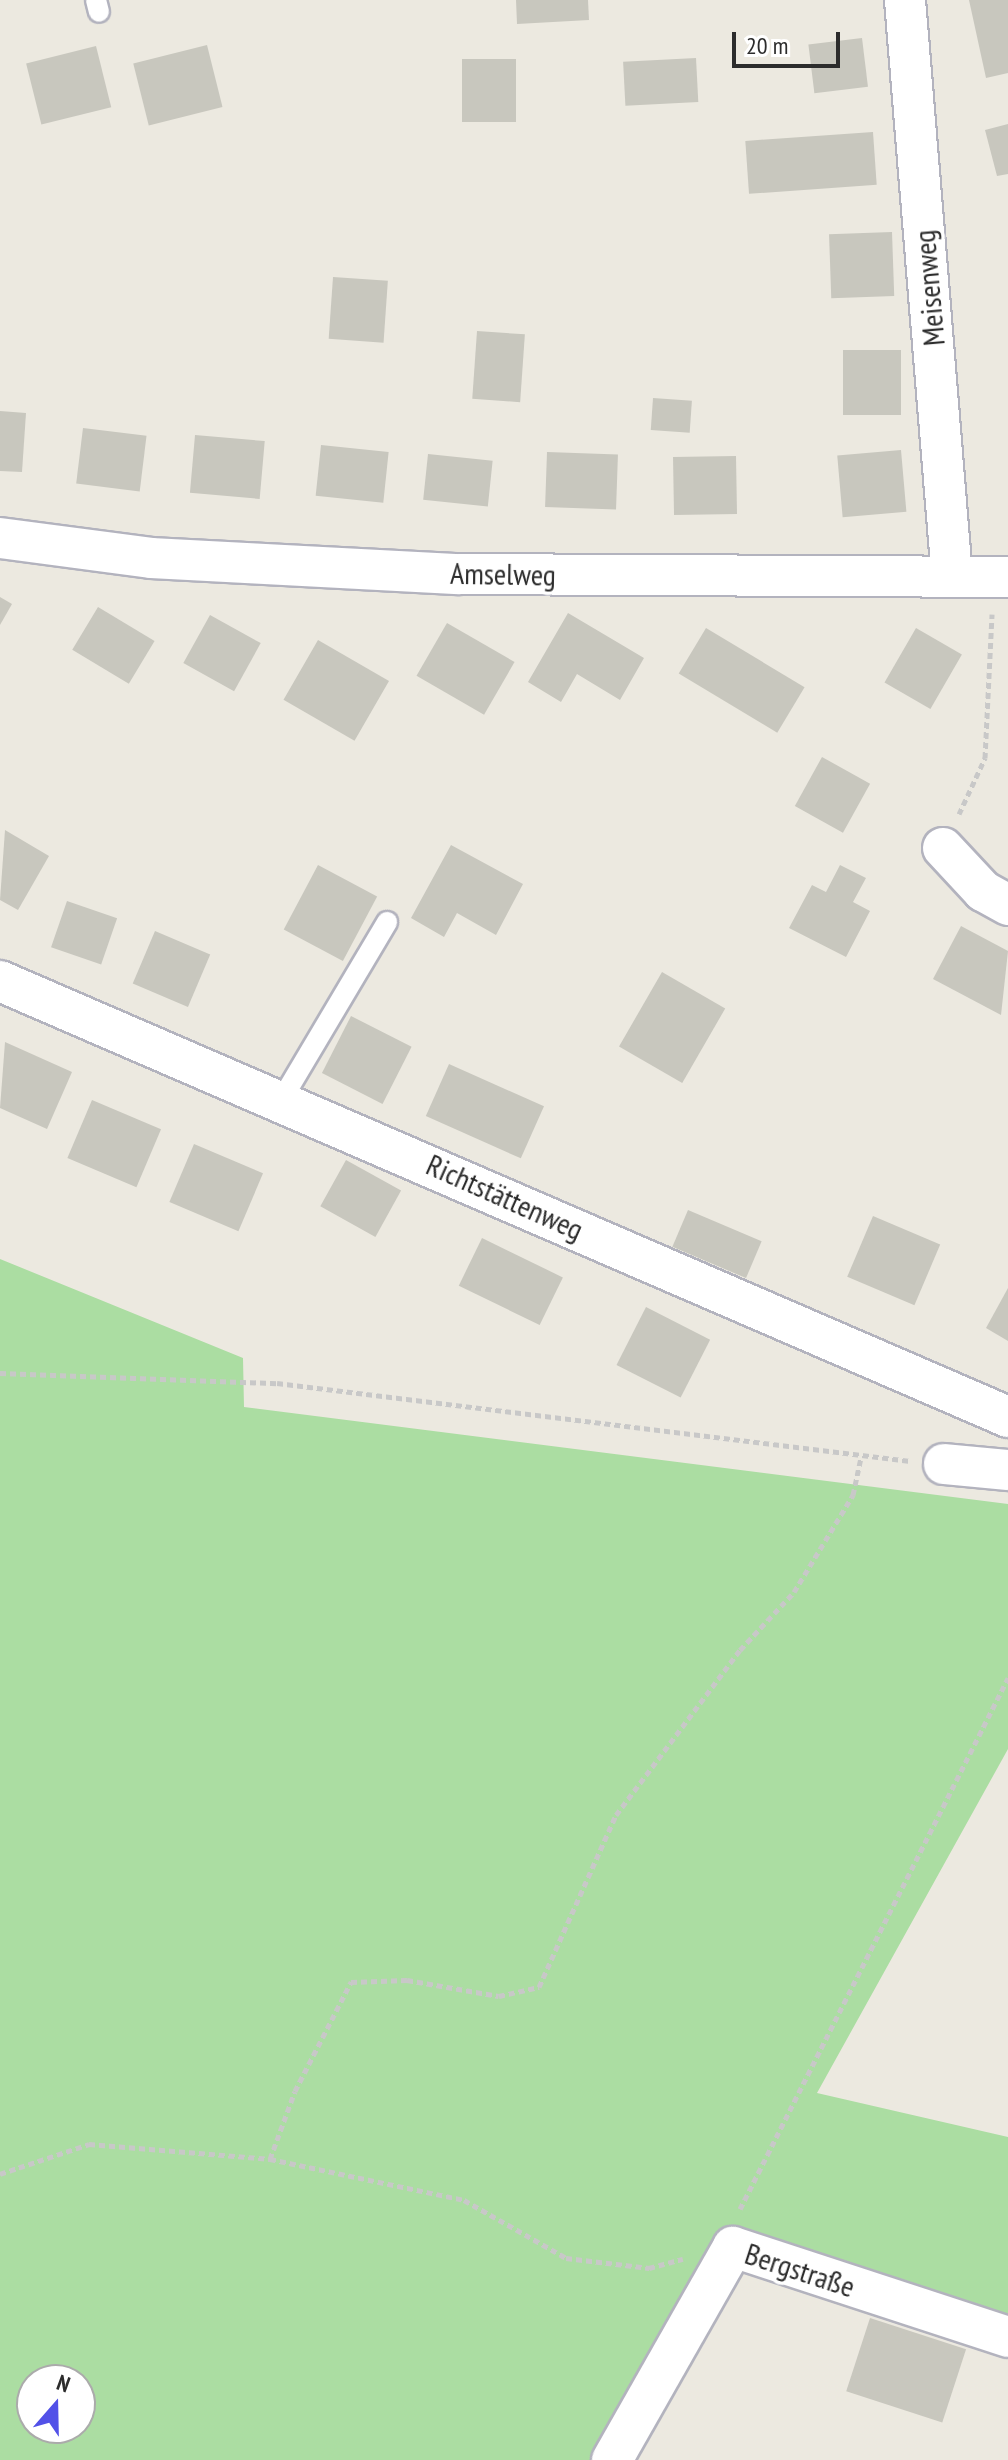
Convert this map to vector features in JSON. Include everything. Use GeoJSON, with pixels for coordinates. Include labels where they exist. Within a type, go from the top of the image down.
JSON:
{"type":"FeatureCollection","features":[{"type":"Feature","properties":{"kind":"street","name":"Meisenweg"},"geometry":{"type":"LineString","coordinates":[[905,0],[952,576]]}},
{"type":"Feature","properties":{"kind":"street","name":"Amselweg"},"geometry":{"type":"LineString","coordinates":[[0,538],[151,558],[460,574],[1001,577]]}},
{"type":"Feature","properties":{"kind":"street"},"geometry":{"type":"LineString","coordinates":[[943,848],[983,891],[1008,905]]}},
{"type":"Feature","properties":{"kind":"street","name":"Richtstättenweg"},"geometry":{"type":"LineString","coordinates":[[0,981],[282,1099],[1008,1417]]}},
{"type":"Feature","properties":{"kind":"street"},"geometry":{"type":"LineString","coordinates":[[944,1464],[1008,1470]]}},
{"type":"Feature","properties":{"kind":"street","name":"Bergstraße"},"geometry":{"type":"LineString","coordinates":[[612,2460],[733,2247],[1008,2337]]}},
{"type":"Feature","properties":{"kind":"lane"},"geometry":{"type":"LineString","coordinates":[[282,1099],[387,922]]}},
{"type":"Feature","properties":{"kind":"path"},"geometry":{"type":"LineString","coordinates":[[943,848],[985,758],[1001,577]]}},
{"type":"Feature","properties":{"kind":"path"},"geometry":{"type":"LineString","coordinates":[[0,1373],[277,1383],[944,1464]]}},
{"type":"Feature","properties":{"kind":"path"},"geometry":{"type":"LineString","coordinates":[[270,2159],[295,2091],[351,1982],[407,1980],[499,1996],[539,1987],[616,1815],[740,1650],[794,1592],[853,1495],[861,1456]]}},
{"type":"Feature","properties":{"kind":"path"},"geometry":{"type":"LineString","coordinates":[[0,2174],[89,2144],[270,2159],[464,2200],[566,2258],[649,2268],[733,2247],[740,2209],[1008,1678]]}},
{"type":"Feature","properties":{"kind":"green space"},"geometry":{"type":"Polygon","coordinates":[[[0,1259],[243,1358],[244,1407],[1008,1504],[1008,1749],[817,2093],[1008,2137],[1008,2324],[733,2247],[612,2460],[0,2460],[0,1259]]]}},
{"type":"Feature","properties":{"kind":"building"},"geometry":{"type":"Polygon","coordinates":[[[516,0],[588,0],[589,20],[517,24],[516,0]]]}},
{"type":"Feature","properties":{"kind":"building"},"geometry":{"type":"Polygon","coordinates":[[[969,0],[1008,0],[1008,73],[986,78],[969,0]]]}},
{"type":"Feature","properties":{"kind":"building"},"geometry":{"type":"Polygon","coordinates":[[[862,38],[868,87],[814,93],[808,45],[862,38]]]}},
{"type":"Feature","properties":{"kind":"building"},"geometry":{"type":"Polygon","coordinates":[[[207,45],[222,107],[149,125],[133,63],[207,45]]]}},
{"type":"Feature","properties":{"kind":"building"},"geometry":{"type":"Polygon","coordinates":[[[96,46],[111,107],[41,125],[26,63],[96,46]]]}},
{"type":"Feature","properties":{"kind":"building"},"geometry":{"type":"Polygon","coordinates":[[[696,58],[698,102],[625,106],[623,62],[696,58]]]}},
{"type":"Feature","properties":{"kind":"building"},"geometry":{"type":"Polygon","coordinates":[[[462,59],[516,59],[516,122],[462,122],[462,59]]]}},
{"type":"Feature","properties":{"kind":"building"},"geometry":{"type":"Polygon","coordinates":[[[1008,124],[1008,174],[997,176],[985,130],[1008,124]]]}},
{"type":"Feature","properties":{"kind":"building"},"geometry":{"type":"Polygon","coordinates":[[[873,132],[877,185],[749,194],[745,141],[873,132]]]}},
{"type":"Feature","properties":{"kind":"building"},"geometry":{"type":"Polygon","coordinates":[[[892,232],[894,296],[831,298],[829,234],[892,232]]]}},
{"type":"Feature","properties":{"kind":"building"},"geometry":{"type":"Polygon","coordinates":[[[333,277],[388,281],[384,343],[329,339],[333,277]]]}},
{"type":"Feature","properties":{"kind":"building"},"geometry":{"type":"Polygon","coordinates":[[[477,331],[525,334],[520,402],[472,399],[477,331]]]}},
{"type":"Feature","properties":{"kind":"building"},"geometry":{"type":"Polygon","coordinates":[[[843,350],[901,350],[901,415],[843,415],[843,350]]]}},
{"type":"Feature","properties":{"kind":"building"},"geometry":{"type":"Polygon","coordinates":[[[653,398],[692,401],[690,433],[651,430],[653,398]]]}},
{"type":"Feature","properties":{"kind":"building"},"geometry":{"type":"Polygon","coordinates":[[[0,411],[26,413],[22,472],[0,471],[0,411]]]}},
{"type":"Feature","properties":{"kind":"building"},"geometry":{"type":"Polygon","coordinates":[[[83,428],[147,436],[140,491],[76,484],[83,428]]]}},
{"type":"Feature","properties":{"kind":"building"},"geometry":{"type":"Polygon","coordinates":[[[195,435],[265,441],[260,499],[190,493],[195,435]]]}},
{"type":"Feature","properties":{"kind":"building"},"geometry":{"type":"Polygon","coordinates":[[[321,445],[389,452],[383,503],[316,496],[321,445]]]}},
{"type":"Feature","properties":{"kind":"building"},"geometry":{"type":"Polygon","coordinates":[[[901,450],[906,512],[843,517],[837,456],[901,450]]]}},
{"type":"Feature","properties":{"kind":"building"},"geometry":{"type":"Polygon","coordinates":[[[547,452],[618,454],[616,509],[545,507],[547,452]]]}},
{"type":"Feature","properties":{"kind":"building"},"geometry":{"type":"Polygon","coordinates":[[[428,454],[493,461],[488,507],[423,500],[428,454]]]}},
{"type":"Feature","properties":{"kind":"building"},"geometry":{"type":"Polygon","coordinates":[[[736,456],[737,514],[674,515],[673,457],[736,456]]]}},
{"type":"Feature","properties":{"kind":"building"},"geometry":{"type":"Polygon","coordinates":[[[0,597],[12,604],[0,625],[0,597]]]}},
{"type":"Feature","properties":{"kind":"building"},"geometry":{"type":"Polygon","coordinates":[[[98,607],[155,641],[129,684],[72,650],[98,607]]]}},
{"type":"Feature","properties":{"kind":"building"},"geometry":{"type":"Polygon","coordinates":[[[568,613],[644,658],[620,700],[577,674],[561,702],[528,682],[568,613]]]}},
{"type":"Feature","properties":{"kind":"building"},"geometry":{"type":"Polygon","coordinates":[[[210,615],[261,643],[234,691],[183,663],[210,615]]]}},
{"type":"Feature","properties":{"kind":"building"},"geometry":{"type":"Polygon","coordinates":[[[447,623],[515,662],[484,715],[416,676],[447,623]]]}},
{"type":"Feature","properties":{"kind":"building"},"geometry":{"type":"Polygon","coordinates":[[[706,628],[805,687],[777,733],[679,673],[706,628]]]}},
{"type":"Feature","properties":{"kind":"building"},"geometry":{"type":"Polygon","coordinates":[[[916,628],[962,654],[930,709],[884,683],[916,628]]]}},
{"type":"Feature","properties":{"kind":"building"},"geometry":{"type":"Polygon","coordinates":[[[318,640],[389,681],[355,741],[284,700],[318,640]]]}},
{"type":"Feature","properties":{"kind":"building"},"geometry":{"type":"Polygon","coordinates":[[[822,757],[870,784],[843,833],[795,806],[822,757]]]}},
{"type":"Feature","properties":{"kind":"building"},"geometry":{"type":"Polygon","coordinates":[[[5,830],[49,856],[18,910],[0,900],[5,830]]]}},
{"type":"Feature","properties":{"kind":"building"},"geometry":{"type":"Polygon","coordinates":[[[451,845],[523,884],[496,935],[457,913],[444,937],[411,918],[451,845]]]}},
{"type":"Feature","properties":{"kind":"building"},"geometry":{"type":"Polygon","coordinates":[[[318,865],[377,896],[343,961],[284,929],[318,865]]]}},
{"type":"Feature","properties":{"kind":"building"},"geometry":{"type":"Polygon","coordinates":[[[840,865],[866,878],[853,902],[870,911],[846,957],[789,928],[812,885],[826,892],[840,865]]]}},
{"type":"Feature","properties":{"kind":"building"},"geometry":{"type":"Polygon","coordinates":[[[67,901],[117,918],[101,965],[51,947],[67,901]]]}},
{"type":"Feature","properties":{"kind":"building"},"geometry":{"type":"Polygon","coordinates":[[[961,926],[1008,951],[1001,1015],[933,979],[961,926]]]}},
{"type":"Feature","properties":{"kind":"building"},"geometry":{"type":"Polygon","coordinates":[[[155,931],[210,954],[188,1007],[133,983],[155,931]]]}},
{"type":"Feature","properties":{"kind":"building"},"geometry":{"type":"Polygon","coordinates":[[[662,972],[725,1008],[682,1083],[619,1046],[662,972]]]}},
{"type":"Feature","properties":{"kind":"building"},"geometry":{"type":"Polygon","coordinates":[[[351,1016],[412,1047],[383,1104],[322,1073],[351,1016]]]}},
{"type":"Feature","properties":{"kind":"building"},"geometry":{"type":"Polygon","coordinates":[[[5,1042],[72,1072],[47,1129],[0,1108],[5,1042]]]}},
{"type":"Feature","properties":{"kind":"building"},"geometry":{"type":"Polygon","coordinates":[[[449,1064],[544,1106],[521,1158],[426,1116],[449,1064]]]}},
{"type":"Feature","properties":{"kind":"building"},"geometry":{"type":"Polygon","coordinates":[[[92,1100],[161,1129],[136,1187],[67,1158],[92,1100]]]}},
{"type":"Feature","properties":{"kind":"building"},"geometry":{"type":"Polygon","coordinates":[[[194,1144],[263,1173],[238,1231],[169,1202],[194,1144]]]}},
{"type":"Feature","properties":{"kind":"building"},"geometry":{"type":"Polygon","coordinates":[[[346,1160],[401,1191],[375,1237],[320,1206],[346,1160]]]}},
{"type":"Feature","properties":{"kind":"building"},"geometry":{"type":"Polygon","coordinates":[[[688,1210],[762,1241],[746,1278],[672,1247],[688,1210]]]}},
{"type":"Feature","properties":{"kind":"building"},"geometry":{"type":"Polygon","coordinates":[[[873,1216],[940,1245],[914,1305],[847,1277],[873,1216]]]}},
{"type":"Feature","properties":{"kind":"building"},"geometry":{"type":"Polygon","coordinates":[[[482,1238],[563,1277],[540,1325],[459,1286],[482,1238]]]}},
{"type":"Feature","properties":{"kind":"building"},"geometry":{"type":"Polygon","coordinates":[[[1008,1288],[1008,1341],[986,1328],[1008,1288]]]}},
{"type":"Feature","properties":{"kind":"building"},"geometry":{"type":"Polygon","coordinates":[[[646,1307],[710,1340],[681,1398],[616,1365],[646,1307]]]}},
{"type":"Feature","properties":{"kind":"building"},"geometry":{"type":"Polygon","coordinates":[[[870,2318],[966,2349],[942,2422],[846,2391],[870,2318]]]}}]}
